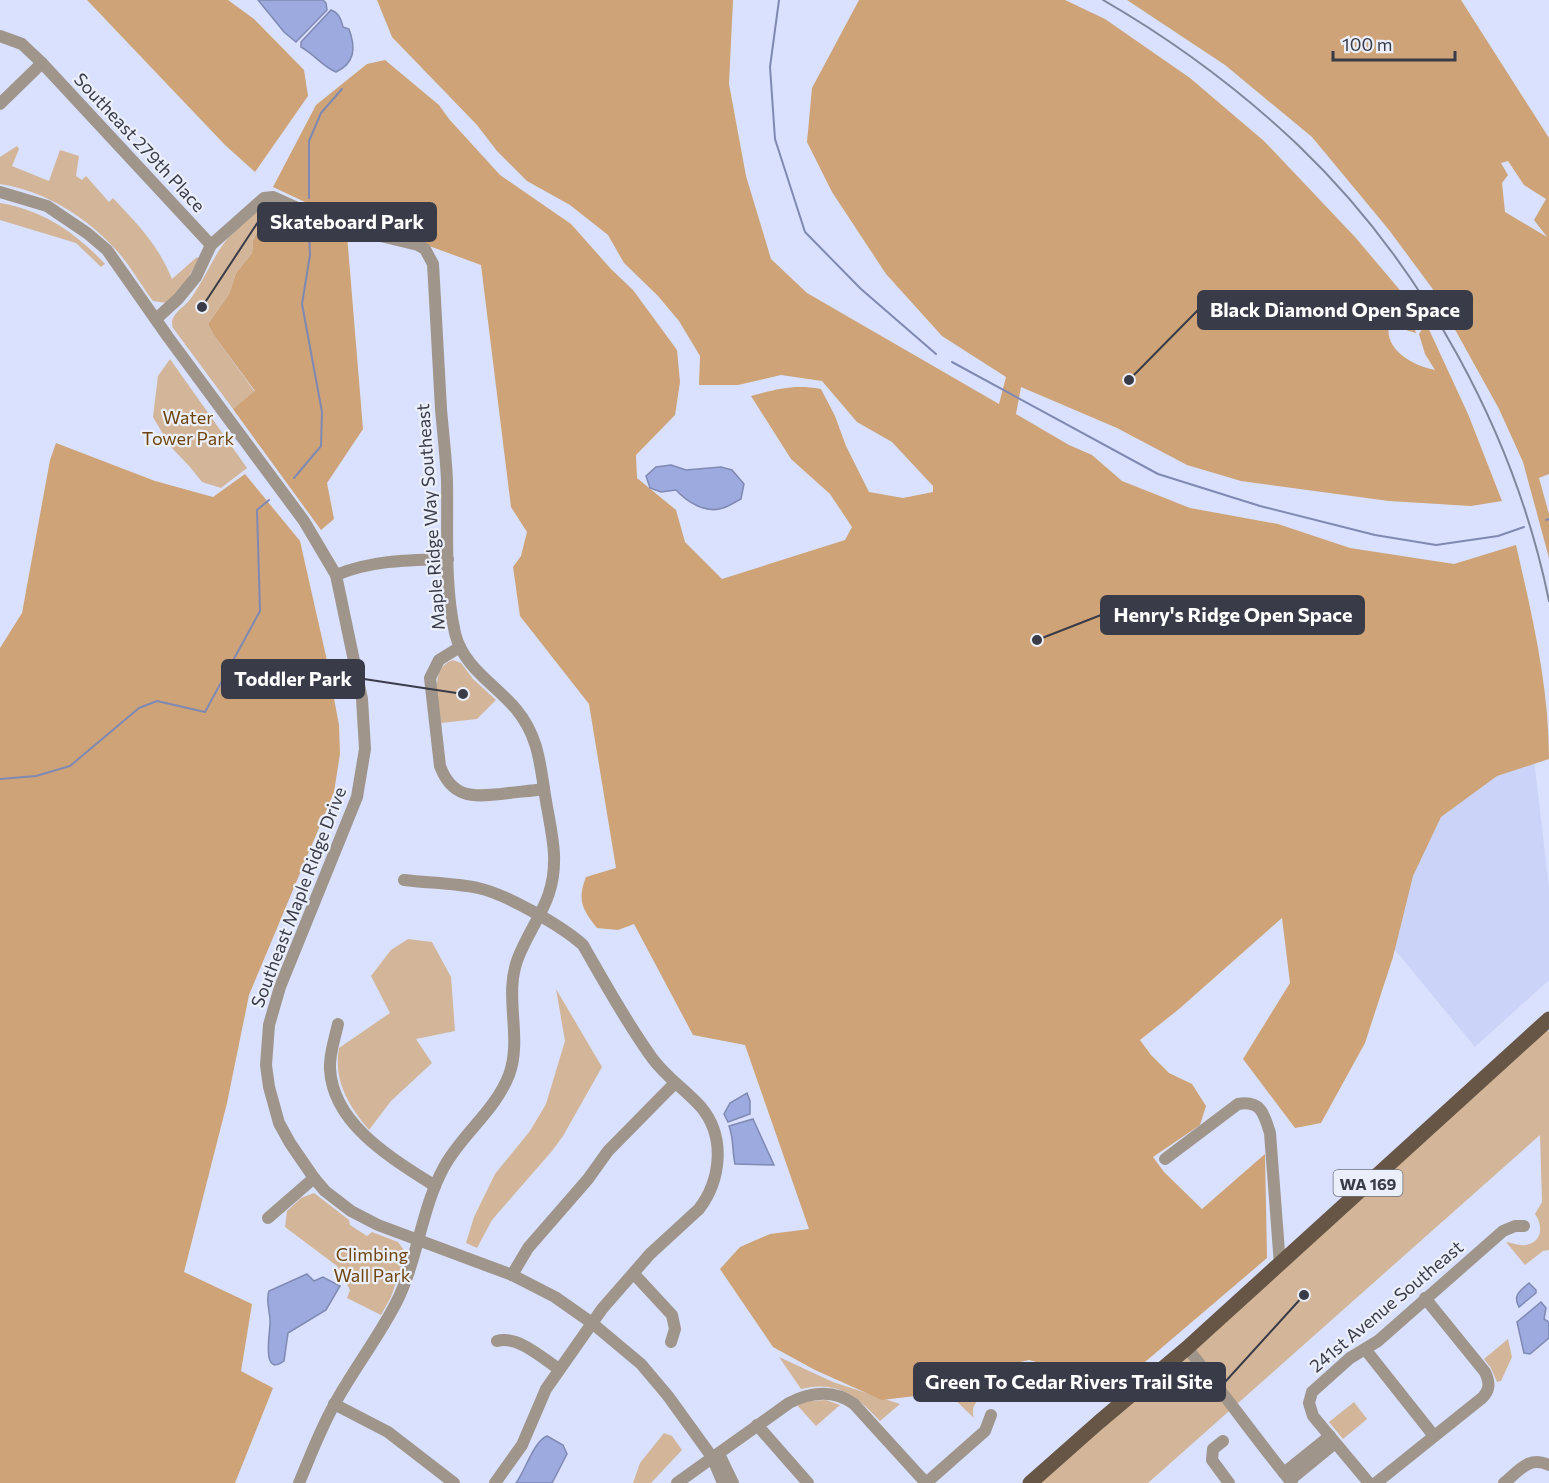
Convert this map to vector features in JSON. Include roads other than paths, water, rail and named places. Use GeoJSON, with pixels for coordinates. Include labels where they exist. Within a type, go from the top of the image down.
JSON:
{"type":"FeatureCollection","features":[{"type":"Feature","properties":{"kind":"main road","name":"WA 169"},"geometry":{"type":"LineString","coordinates":[[1030,1483],[1187,1348],[1549,1019]]}},
{"type":"Feature","properties":{"kind":"street","name":"Southeast 279th Place"},"geometry":{"type":"LineString","coordinates":[[0,36],[22,44],[42,63],[211,245]]}},
{"type":"Feature","properties":{"kind":"street"},"geometry":{"type":"LineString","coordinates":[[0,104],[42,63]]}},
{"type":"Feature","properties":{"kind":"street","name":"Southeast Maple Ridge Drive"},"geometry":{"type":"LineString","coordinates":[[0,192],[46,206],[87,233],[107,250],[304,521],[336,574],[362,699],[365,748],[357,797],[280,987],[267,1038],[266,1065],[269,1087],[279,1123],[303,1165],[314,1178],[333,1197],[359,1216],[378,1226],[419,1239],[512,1275],[555,1297],[592,1323],[641,1364],[715,1454],[733,1483]]}},
{"type":"Feature","properties":{"kind":"street","name":"Maple Ridge Way Southeast"},"geometry":{"type":"LineString","coordinates":[[211,245],[264,198],[273,197],[335,225],[418,245],[425,249],[433,264],[447,478],[448,559],[453,623],[460,647],[484,680],[515,708],[532,735],[541,761],[554,850],[551,890],[518,959],[514,977],[512,995],[515,1050],[510,1072],[493,1104],[452,1153],[435,1186],[403,1288],[395,1306],[334,1404],[299,1483]]}},
{"type":"Feature","properties":{"kind":"street"},"geometry":{"type":"LineString","coordinates":[[156,320],[196,278],[211,245]]}},
{"type":"Feature","properties":{"kind":"street"},"geometry":{"type":"LineString","coordinates":[[336,574],[369,564],[448,559]]}},
{"type":"Feature","properties":{"kind":"street"},"geometry":{"type":"LineString","coordinates":[[460,647],[439,660],[430,678],[440,766],[444,776],[458,791],[472,796],[544,789]]}},
{"type":"Feature","properties":{"kind":"street"},"geometry":{"type":"LineString","coordinates":[[404,880],[478,888],[540,916],[570,934],[583,945],[655,1063],[674,1084],[702,1108],[710,1121],[718,1149],[716,1176],[699,1209],[650,1254],[592,1323],[546,1389],[522,1445],[495,1483]]}},
{"type":"Feature","properties":{"kind":"street"},"geometry":{"type":"LineString","coordinates":[[338,1024],[330,1068],[334,1088],[349,1118],[363,1134],[402,1165],[435,1186]]}},
{"type":"Feature","properties":{"kind":"street"},"geometry":{"type":"LineString","coordinates":[[512,1275],[528,1248],[588,1179],[608,1151],[674,1084]]}},
{"type":"Feature","properties":{"kind":"street"},"geometry":{"type":"LineString","coordinates":[[1165,1160],[1238,1104],[1249,1102],[1256,1105],[1264,1114],[1270,1132],[1280,1264]]}},
{"type":"Feature","properties":{"kind":"street"},"geometry":{"type":"LineString","coordinates":[[268,1218],[314,1178]]}},
{"type":"Feature","properties":{"kind":"street","name":"241st Avenue Southeast"},"geometry":{"type":"LineString","coordinates":[[1333,1439],[1312,1416],[1309,1403],[1312,1392],[1350,1358],[1378,1341],[1503,1231],[1515,1226],[1524,1226]]}},
{"type":"Feature","properties":{"kind":"street"},"geometry":{"type":"LineString","coordinates":[[634,1274],[672,1315],[675,1329],[670,1342]]}},
{"type":"Feature","properties":{"kind":"street"},"geometry":{"type":"LineString","coordinates":[[1376,1483],[1488,1391],[1485,1372],[1425,1298]]}},
{"type":"Feature","properties":{"kind":"street"},"geometry":{"type":"LineString","coordinates":[[497,1341],[509,1340],[519,1344],[559,1369]]}},
{"type":"Feature","properties":{"kind":"street"},"geometry":{"type":"LineString","coordinates":[[1187,1348],[1229,1400],[1252,1422],[1292,1477],[1333,1439],[1369,1483]]}},
{"type":"Feature","properties":{"kind":"street"},"geometry":{"type":"LineString","coordinates":[[1365,1349],[1434,1436]]}},
{"type":"Feature","properties":{"kind":"street"},"geometry":{"type":"LineString","coordinates":[[677,1483],[715,1454],[800,1397],[819,1393],[833,1394],[848,1399],[926,1483],[985,1431],[992,1415]]}},
{"type":"Feature","properties":{"kind":"street"},"geometry":{"type":"LineString","coordinates":[[334,1404],[388,1432],[454,1483]]}},
{"type":"Feature","properties":{"kind":"street"},"geometry":{"type":"LineString","coordinates":[[757,1425],[808,1483]]}},
{"type":"Feature","properties":{"kind":"street"},"geometry":{"type":"LineString","coordinates":[[1223,1441],[1214,1449],[1212,1460],[1229,1483]]}},
{"type":"Feature","properties":{"kind":"street","name":"Southeast Maple Ridge Drive"},"geometry":{"type":"LineString","coordinates":[[715,1454],[723,1483]]}},
{"type":"Feature","properties":{"kind":"street"},"geometry":{"type":"LineString","coordinates":[[1504,1483],[1530,1462],[1546,1463]]}},
{"type":"Feature","properties":{"kind":"waterway"},"geometry":{"type":"LineString","coordinates":[[779,0],[770,67],[775,139],[805,232],[861,289],[936,354]]}},
{"type":"Feature","properties":{"kind":"waterway"},"geometry":{"type":"LineString","coordinates":[[309,198],[309,141],[321,113],[342,89]]}},
{"type":"Feature","properties":{"kind":"waterway"},"geometry":{"type":"LineString","coordinates":[[294,478],[321,446],[322,412],[302,304],[310,255],[309,229]]}},
{"type":"Feature","properties":{"kind":"waterway"},"geometry":{"type":"LineString","coordinates":[[952,362],[1158,474],[1260,506],[1375,535],[1436,545],[1498,536],[1524,527]]}},
{"type":"Feature","properties":{"kind":"waterway"},"geometry":{"type":"LineString","coordinates":[[0,779],[36,776],[70,766],[139,708],[157,701],[205,712],[260,611],[257,510],[269,500]]}},
{"type":"Feature","properties":{"kind":"railway"},"geometry":{"type":"LineString","coordinates":[[1103,0],[1181,49],[1277,125],[1344,193],[1386,244],[1424,298],[1458,356],[1488,415],[1513,476],[1534,538],[1549,601]]}},
{"type":"Feature","properties":{"kind":"place","name":"Skateboard Park"},"geometry":{"type":"Point","coordinates":[202,307]}},
{"type":"Feature","properties":{"kind":"place","name":"Black Diamond Open Space"},"geometry":{"type":"Point","coordinates":[1129,380]}},
{"type":"Feature","properties":{"kind":"place","name":"Henry's Ridge Open Space"},"geometry":{"type":"Point","coordinates":[1037,640]}},
{"type":"Feature","properties":{"kind":"place","name":"Toddler Park"},"geometry":{"type":"Point","coordinates":[463,694]}},
{"type":"Feature","properties":{"kind":"place","name":"Green To Cedar Rivers Trail Site"},"geometry":{"type":"Point","coordinates":[1304,1295]}},
{"type":"Feature","properties":{"kind":"park label","name":"Water Tower Park"},"geometry":{"type":"Point","coordinates":[188,427]}},
{"type":"Feature","properties":{"kind":"park label","name":"Climbing Wall Park"},"geometry":{"type":"Point","coordinates":[372,1264]}}]}
